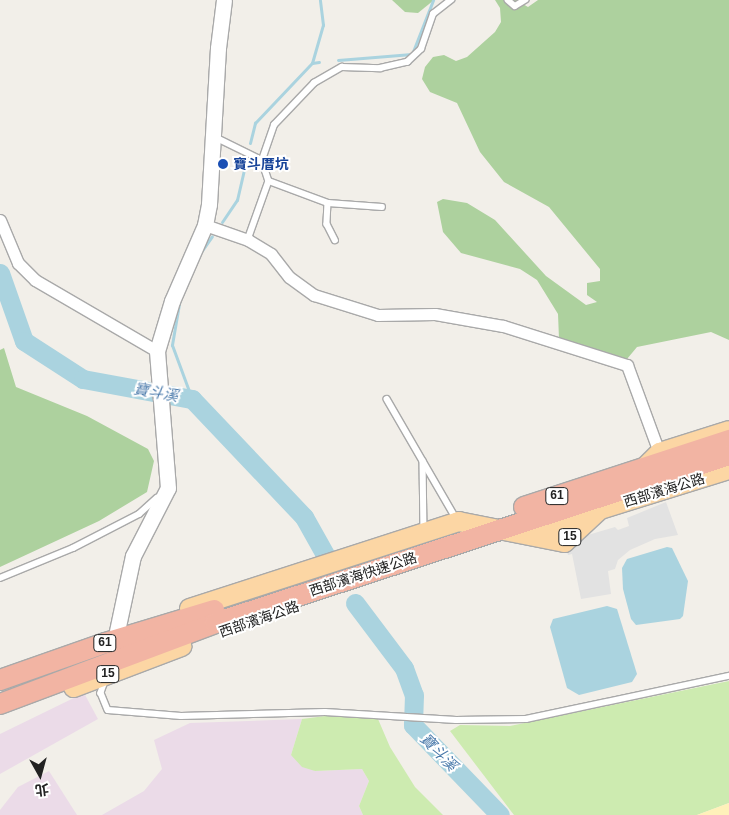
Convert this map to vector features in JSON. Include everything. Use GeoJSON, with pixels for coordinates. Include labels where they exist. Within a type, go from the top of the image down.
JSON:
{"type":"FeatureCollection","features":[{"type":"Feature","properties":{"kind":"highway","name":"西部濱海快速公路"},"geometry":{"type":"LineString","coordinates":[[388,560],[729,440]]}},
{"type":"Feature","properties":{"kind":"highway","name":"西部濱海快速公路"},"geometry":{"type":"LineString","coordinates":[[0,704],[213,617],[388,560],[729,456]]}},
{"type":"Feature","properties":{"kind":"highway","name":"西部濱海快速公路"},"geometry":{"type":"LineString","coordinates":[[0,680],[105,643],[213,617]]}},
{"type":"Feature","properties":{"kind":"main road","name":"西部濱海公路"},"geometry":{"type":"LineString","coordinates":[[458,521],[564,542],[659,452],[729,430]]}},
{"type":"Feature","properties":{"kind":"main road","name":"西部濱海公路"},"geometry":{"type":"LineString","coordinates":[[0,713],[216,633],[384,576],[729,469]]}},
{"type":"Feature","properties":{"kind":"main road"},"geometry":{"type":"LineString","coordinates":[[0,670],[117,630],[458,521]]}},
{"type":"Feature","properties":{"kind":"street"},"geometry":{"type":"LineString","coordinates":[[117,630],[133,556],[168,488],[158,353],[172,301],[205,225],[209,204],[224,0]]}},
{"type":"Feature","properties":{"kind":"street"},"geometry":{"type":"LineString","coordinates":[[0,220],[18,263],[35,280],[158,353]]}},
{"type":"Feature","properties":{"kind":"street"},"geometry":{"type":"LineString","coordinates":[[205,225],[248,240],[271,254],[289,277],[314,295],[378,316],[435,314],[503,326],[627,365],[659,452]]}},
{"type":"Feature","properties":{"kind":"lane"},"geometry":{"type":"LineString","coordinates":[[248,240],[269,181],[262,160],[274,125],[314,83],[342,68],[380,68],[407,62],[421,49],[433,14],[452,0]]}},
{"type":"Feature","properties":{"kind":"lane"},"geometry":{"type":"LineString","coordinates":[[508,0],[515,6],[524,0]]}},
{"type":"Feature","properties":{"kind":"lane"},"geometry":{"type":"LineString","coordinates":[[213,136],[262,160]]}},
{"type":"Feature","properties":{"kind":"lane"},"geometry":{"type":"LineString","coordinates":[[269,181],[328,203],[352,207],[382,207]]}},
{"type":"Feature","properties":{"kind":"lane"},"geometry":{"type":"LineString","coordinates":[[328,203],[327,224],[336,240]]}},
{"type":"Feature","properties":{"kind":"lane"},"geometry":{"type":"LineString","coordinates":[[386,399],[458,521]]}},
{"type":"Feature","properties":{"kind":"lane"},"geometry":{"type":"LineString","coordinates":[[423,459],[424,533]]}},
{"type":"Feature","properties":{"kind":"lane"},"geometry":{"type":"LineString","coordinates":[[0,578],[73,548],[139,514],[168,488]]}},
{"type":"Feature","properties":{"kind":"lane"},"geometry":{"type":"LineString","coordinates":[[107,673],[101,693],[108,710],[181,716],[325,712],[456,720],[526,719],[729,676]]}},
{"type":"Feature","properties":{"kind":"shaded area"},"geometry":{"type":"Polygon","coordinates":[[[666,502],[678,535],[655,539],[630,550],[618,560],[615,569],[608,571],[611,594],[581,599],[572,554],[568,555],[564,542],[615,527],[618,530],[629,526],[627,518],[666,502]]]}},
{"type":"Feature","properties":{"kind":"shaded area"},"geometry":{"type":"Polygon","coordinates":[[[84,693],[98,719],[0,774],[0,734],[84,693]]]}},
{"type":"Feature","properties":{"kind":"shaded area"},"geometry":{"type":"Polygon","coordinates":[[[302,719],[291,755],[315,771],[362,769],[369,781],[359,806],[363,815],[102,815],[144,791],[162,769],[154,740],[190,723],[302,719]]]}},
{"type":"Feature","properties":{"kind":"shaded area"},"geometry":{"type":"Polygon","coordinates":[[[49,771],[77,815],[0,815],[0,810],[18,787],[49,771]]]}},
{"type":"Feature","properties":{"kind":"green space"},"geometry":{"type":"Polygon","coordinates":[[[392,0],[434,0],[418,13],[405,12],[392,0]]]}},
{"type":"Feature","properties":{"kind":"green space"},"geometry":{"type":"Polygon","coordinates":[[[495,0],[516,0],[528,7],[538,0],[729,0],[729,340],[711,332],[637,347],[627,359],[559,339],[558,314],[537,280],[520,269],[461,253],[443,232],[437,202],[443,199],[467,203],[495,220],[546,276],[586,305],[597,302],[587,295],[587,283],[600,281],[600,269],[549,207],[504,182],[480,152],[457,103],[430,92],[422,79],[425,67],[433,57],[444,55],[456,61],[467,57],[495,32],[501,22],[500,8],[495,0]]]}},
{"type":"Feature","properties":{"kind":"green space"},"geometry":{"type":"Polygon","coordinates":[[[4,348],[16,387],[87,416],[148,449],[154,461],[147,492],[99,521],[0,567],[0,350],[4,348]]]}},
{"type":"Feature","properties":{"kind":"green space"},"geometry":{"type":"Polygon","coordinates":[[[729,681],[729,803],[697,815],[514,815],[450,731],[460,725],[510,726],[729,681]]]}},
{"type":"Feature","properties":{"kind":"green space"},"geometry":{"type":"Polygon","coordinates":[[[333,715],[378,719],[390,747],[415,787],[443,815],[363,815],[359,806],[369,781],[362,769],[315,771],[302,767],[291,755],[302,719],[333,715]]]}},
{"type":"Feature","properties":{"kind":"sand"},"geometry":{"type":"Polygon","coordinates":[[[729,803],[729,815],[697,815],[729,803]]]}},
{"type":"Feature","properties":{"kind":"water"},"geometry":{"type":"Polygon","coordinates":[[[667,547],[672,548],[688,581],[683,616],[680,619],[636,625],[631,619],[623,589],[622,568],[627,559],[667,547]]]}},
{"type":"Feature","properties":{"kind":"water"},"geometry":{"type":"Polygon","coordinates":[[[607,606],[617,609],[637,674],[632,682],[579,695],[567,688],[550,627],[553,619],[607,606]]]}},
{"type":"Feature","properties":{"kind":"waterway"},"geometry":{"type":"LineString","coordinates":[[250,143],[255,123],[312,63],[323,25],[320,0]]}},
{"type":"Feature","properties":{"kind":"waterway"},"geometry":{"type":"LineString","coordinates":[[338,60],[412,54],[433,0]]}},
{"type":"Feature","properties":{"kind":"waterway"},"geometry":{"type":"LineString","coordinates":[[312,63],[319,62]]}},
{"type":"Feature","properties":{"kind":"waterway"},"geometry":{"type":"LineString","coordinates":[[222,222],[237,200],[246,162]]}},
{"type":"Feature","properties":{"kind":"waterway"},"geometry":{"type":"LineString","coordinates":[[201,252],[212,236]]}},
{"type":"Feature","properties":{"kind":"waterway","name":"寶斗溪"},"geometry":{"type":"LineString","coordinates":[[0,273],[24,341],[83,379],[192,399],[304,517],[327,558]]}},
{"type":"Feature","properties":{"kind":"waterway"},"geometry":{"type":"LineString","coordinates":[[180,298],[172,345],[192,399]]}},
{"type":"Feature","properties":{"kind":"waterway","name":"寶斗溪"},"geometry":{"type":"LineString","coordinates":[[355,603],[404,668],[414,695],[413,725],[500,815]]}},
{"type":"Feature","properties":{"kind":"place","name":"寶斗厝坑"},"geometry":{"type":"Point","coordinates":[223,164]}}]}
